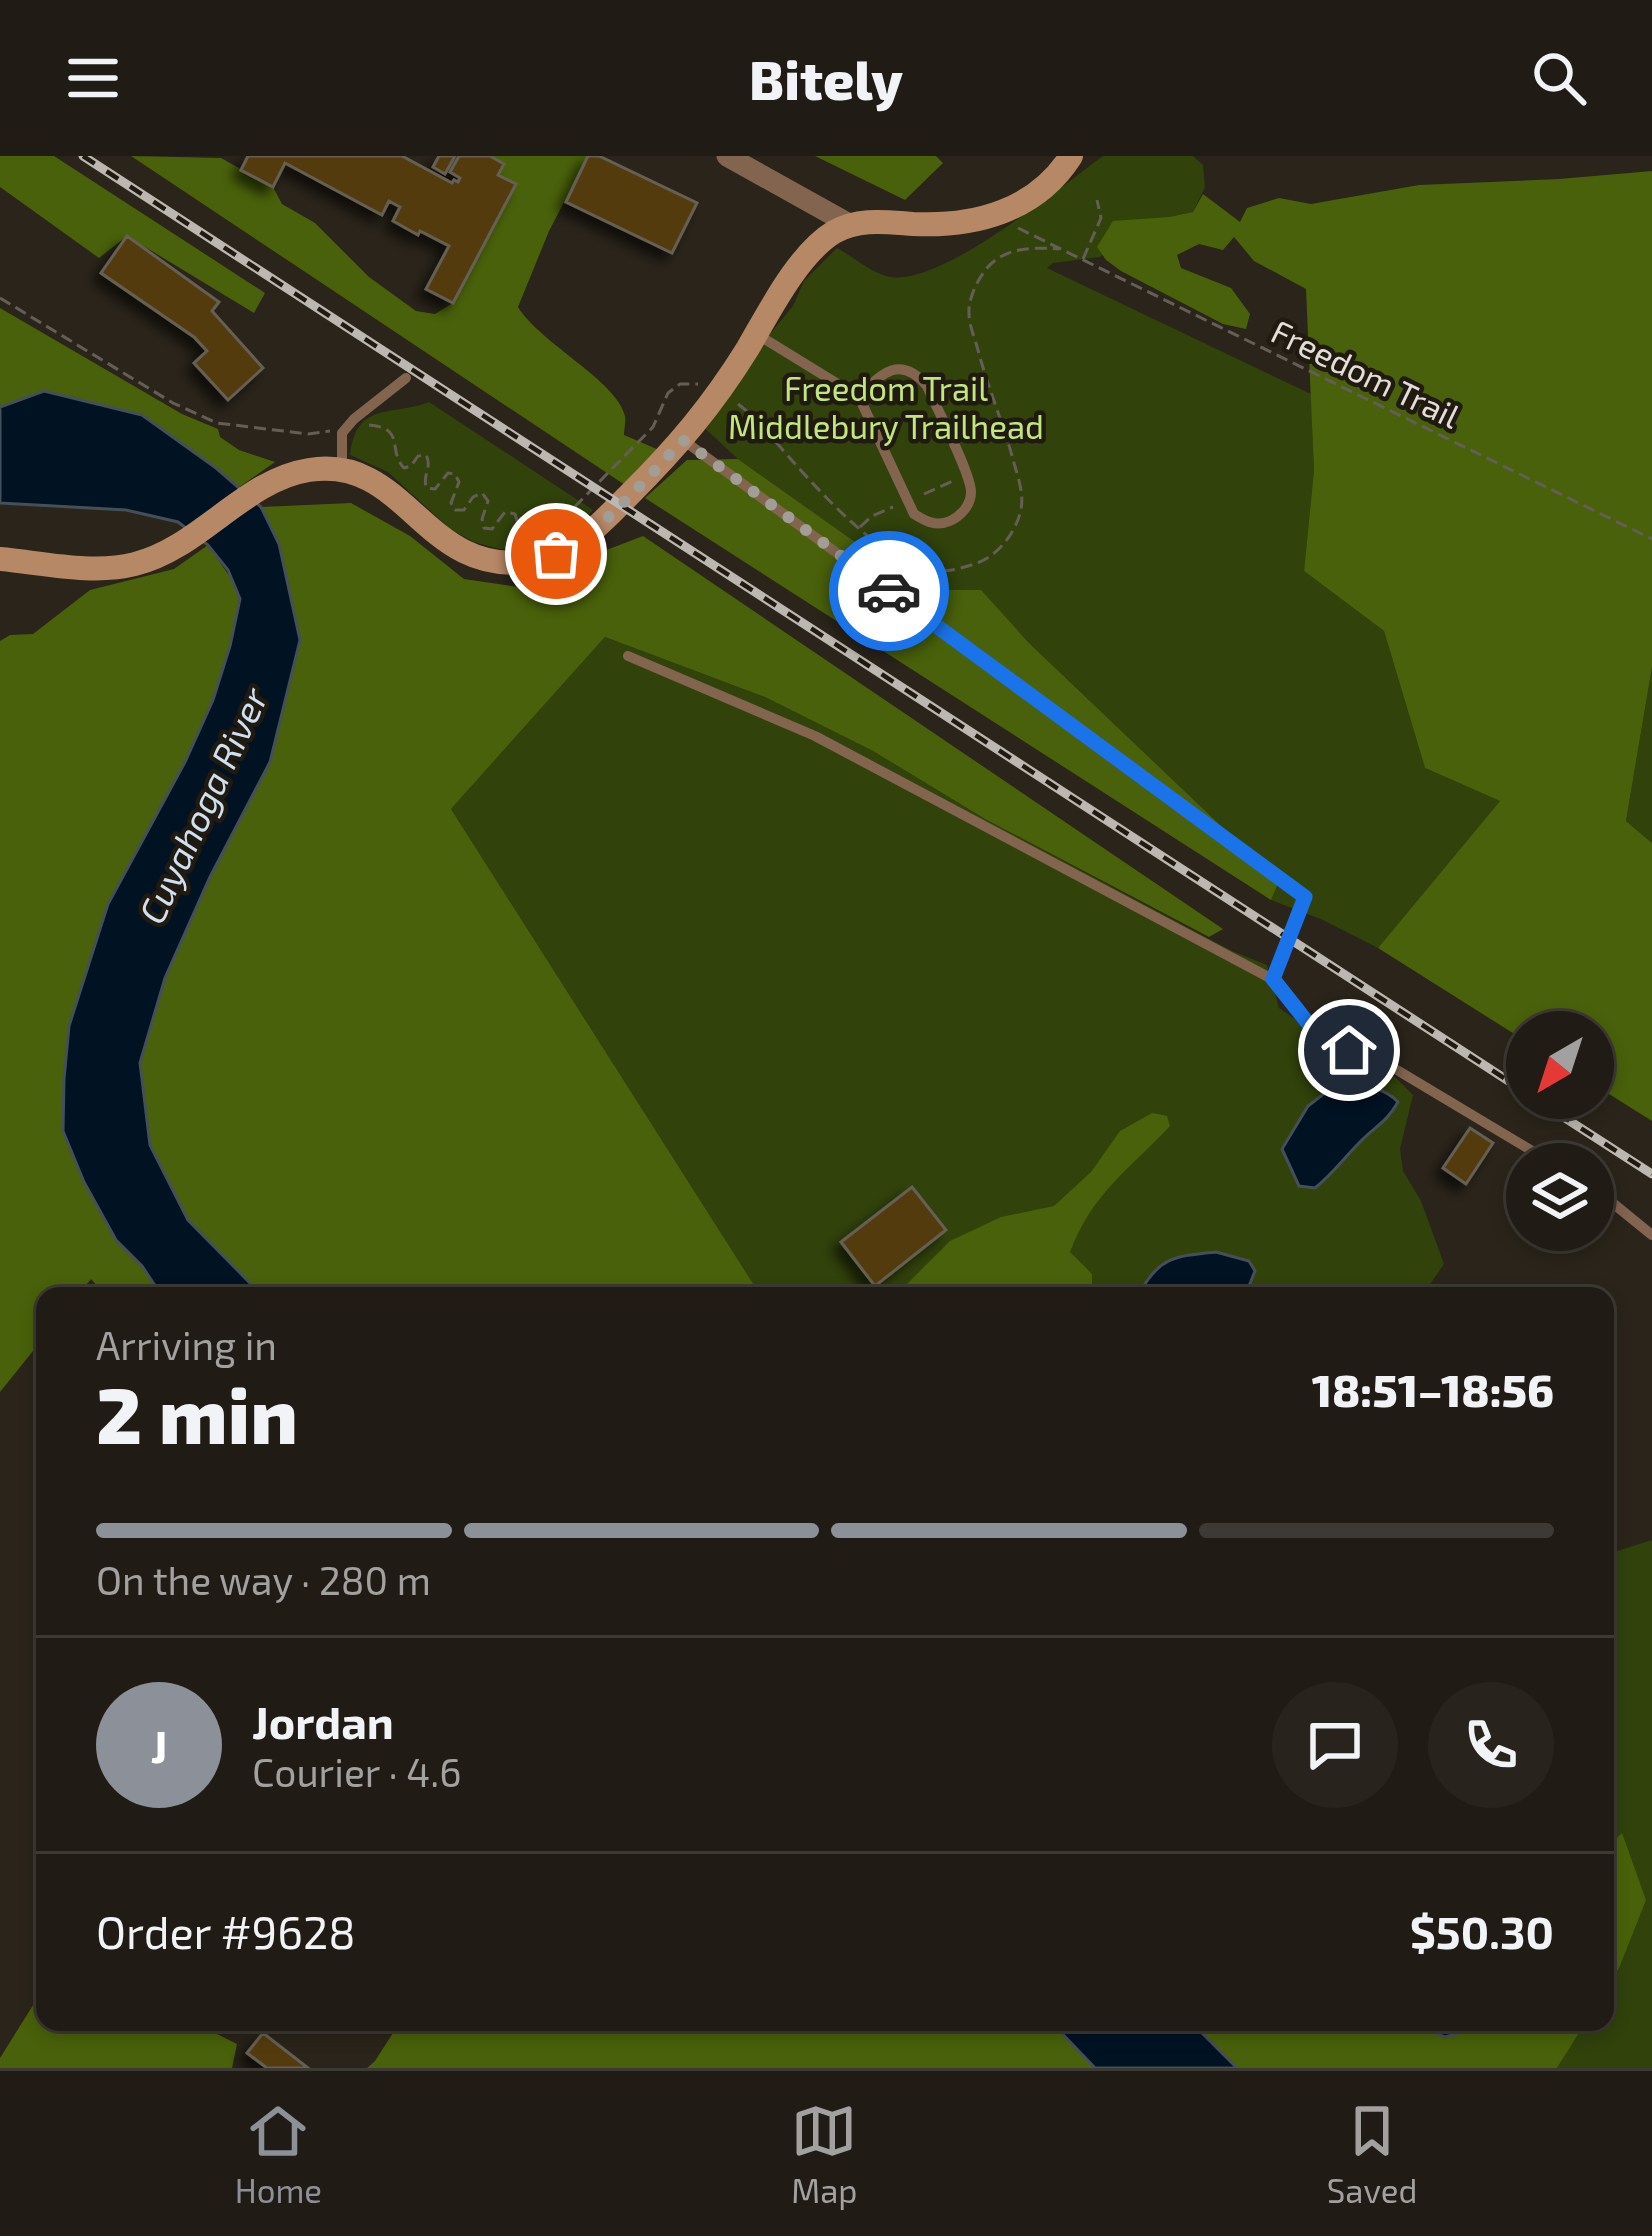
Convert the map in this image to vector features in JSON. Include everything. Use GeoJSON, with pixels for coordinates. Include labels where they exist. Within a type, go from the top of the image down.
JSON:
{"type":"FeatureCollection","features":[{"type":"Feature","properties":{"kind":"street"},"geometry":{"type":"LineString","coordinates":[[727,156],[849,224],[947,224],[991,215],[1029,200],[1071,156]]}},
{"type":"Feature","properties":{"kind":"street"},"geometry":{"type":"LineString","coordinates":[[3,566],[131,566],[182,544],[272,482],[315,469],[342,470],[376,482],[453,548],[483,559],[532,561],[556,554],[580,541],[674,449],[719,393],[806,259],[826,237],[849,224]]}},
{"type":"Feature","properties":{"kind":"lane"},"geometry":{"type":"LineString","coordinates":[[756,334],[860,397],[914,514],[938,524],[961,514],[971,491],[919,376],[905,369],[885,371],[860,397]]}},
{"type":"Feature","properties":{"kind":"lane"},"geometry":{"type":"LineString","coordinates":[[342,470],[342,434],[406,377]]}},
{"type":"Feature","properties":{"kind":"lane"},"geometry":{"type":"LineString","coordinates":[[674,449],[1305,897],[1273,979]]}},
{"type":"Feature","properties":{"kind":"lane"},"geometry":{"type":"LineString","coordinates":[[628,656],[815,736],[1273,979],[1319,1037],[1396,1070],[1519,1143]]}},
{"type":"Feature","properties":{"kind":"lane"},"geometry":{"type":"LineString","coordinates":[[1614,1204],[1652,1235]]}},
{"type":"Feature","properties":{"kind":"path"},"geometry":{"type":"LineString","coordinates":[[1082,260],[1101,218],[1097,200]]}},
{"type":"Feature","properties":{"kind":"path","name":"Freedom Trail"},"geometry":{"type":"LineString","coordinates":[[991,215],[1652,539]]}},
{"type":"Feature","properties":{"kind":"path"},"geometry":{"type":"LineString","coordinates":[[542,538],[653,427],[668,393],[680,384],[707,385],[753,416],[838,511],[895,554],[938,572],[981,562],[1006,540],[1021,510],[1020,486],[968,313],[975,288],[990,264],[1008,252],[1059,249]]}},
{"type":"Feature","properties":{"kind":"path"},"geometry":{"type":"LineString","coordinates":[[0,298],[173,403],[218,423],[308,434],[373,425],[384,428],[393,436],[400,465],[408,468],[423,455],[429,458],[428,488],[435,489],[448,473],[458,477],[451,503],[455,510],[464,510],[482,493],[488,501],[484,528],[492,529],[510,512],[521,533],[532,540]]}},
{"type":"Feature","properties":{"kind":"green space"},"geometry":{"type":"Polygon","coordinates":[[[0,156],[54,156],[265,293],[254,313],[127,236],[99,258],[0,187],[0,156]]]}},
{"type":"Feature","properties":{"kind":"green space"},"geometry":{"type":"Polygon","coordinates":[[[131,156],[221,158],[273,187],[282,204],[315,223],[369,277],[416,311],[435,314],[453,303],[516,185],[498,175],[504,164],[490,156],[588,156],[549,231],[518,307],[608,389],[625,416],[624,435],[659,450],[625,485],[131,156]]]}},
{"type":"Feature","properties":{"kind":"green space"},"geometry":{"type":"Polygon","coordinates":[[[815,156],[936,156],[943,163],[905,200],[815,156]]]}},
{"type":"Feature","properties":{"kind":"green space","name":"Freedom Trail Middlebury Trailhead"},"geometry":{"type":"Polygon","coordinates":[[[1103,156],[1193,156],[1203,165],[1205,187],[1193,212],[1141,223],[1100,257],[1053,263],[1047,268],[1311,394],[1314,470],[1304,571],[1384,631],[1425,768],[1500,801],[1378,948],[1271,900],[1278,880],[1029,643],[981,591],[923,590],[738,459],[698,422],[793,306],[804,281],[837,248],[886,276],[935,268],[1029,212],[1103,156]]]}},
{"type":"Feature","properties":{"kind":"green space"},"geometry":{"type":"Polygon","coordinates":[[[1652,171],[1652,667],[1626,821],[1652,843],[1652,1121],[1614,1097],[1614,1011],[1506,1011],[1506,1029],[1378,948],[1500,801],[1425,768],[1384,631],[1304,571],[1314,470],[1306,289],[1254,261],[1234,237],[1223,250],[1199,244],[1177,255],[1181,268],[1231,288],[1250,314],[1246,329],[1223,324],[1121,271],[1097,247],[1113,221],[1193,212],[1203,194],[1240,222],[1247,208],[1279,198],[1311,204],[1419,185],[1652,171]]]}},
{"type":"Feature","properties":{"kind":"green space"},"geometry":{"type":"Polygon","coordinates":[[[0,308],[182,414],[218,429],[220,437],[239,450],[275,462],[238,488],[142,415],[44,391],[0,407],[0,308]]]}},
{"type":"Feature","properties":{"kind":"green space"},"geometry":{"type":"Polygon","coordinates":[[[429,402],[593,510],[569,536],[536,549],[499,549],[450,529],[388,472],[350,455],[354,438],[368,418],[429,402]]]}},
{"type":"Feature","properties":{"kind":"green space"},"geometry":{"type":"Polygon","coordinates":[[[738,459],[923,590],[981,590],[1029,643],[1279,881],[1271,900],[645,498],[687,460],[738,459]]]}},
{"type":"Feature","properties":{"kind":"green space"},"geometry":{"type":"Polygon","coordinates":[[[351,503],[410,536],[464,579],[531,589],[588,557],[643,536],[1223,929],[1209,937],[985,819],[873,751],[765,697],[605,637],[451,809],[755,1287],[255,1287],[189,1220],[150,1145],[140,1062],[165,978],[210,877],[279,544],[261,507],[351,503]]]}},
{"type":"Feature","properties":{"kind":"green space"},"geometry":{"type":"Polygon","coordinates":[[[208,545],[240,599],[213,700],[108,904],[63,1131],[116,1240],[156,1287],[98,1287],[91,1279],[84,1287],[36,1287],[36,1347],[0,1392],[0,641],[10,635],[33,634],[90,590],[174,569],[208,545]]]}},
{"type":"Feature","properties":{"kind":"green space"},"geometry":{"type":"Polygon","coordinates":[[[605,637],[765,697],[873,751],[985,819],[1232,951],[1267,965],[1279,1008],[1395,1077],[1413,1095],[1400,1149],[1403,1171],[1421,1201],[1444,1264],[1428,1287],[755,1287],[451,809],[605,637]]]}},
{"type":"Feature","properties":{"kind":"green space"},"geometry":{"type":"Polygon","coordinates":[[[1652,667],[1652,843],[1626,821],[1652,667]]]}},
{"type":"Feature","properties":{"kind":"green space"},"geometry":{"type":"Polygon","coordinates":[[[1152,1113],[1167,1116],[1170,1126],[1101,1198],[1079,1231],[1070,1252],[1092,1274],[1092,1287],[905,1287],[950,1241],[1001,1217],[1054,1206],[1091,1172],[1120,1131],[1152,1113]]]}},
{"type":"Feature","properties":{"kind":"green space"},"geometry":{"type":"Polygon","coordinates":[[[1652,1540],[1652,2068],[1557,2068],[1580,2031],[1614,2031],[1622,1834],[1614,1842],[1614,1552],[1652,1540]]]}},
{"type":"Feature","properties":{"kind":"green space"},"geometry":{"type":"Polygon","coordinates":[[[1622,1833],[1646,1900],[1614,1976],[1614,1841],[1622,1833]]]}},
{"type":"Feature","properties":{"kind":"green space"},"geometry":{"type":"Polygon","coordinates":[[[36,2000],[36,2031],[211,2031],[237,2044],[232,2068],[0,2068],[0,2058],[36,2000]]]}},
{"type":"Feature","properties":{"kind":"green space"},"geometry":{"type":"Polygon","coordinates":[[[394,2031],[1060,2031],[1095,2068],[367,2068],[394,2031]]]}},
{"type":"Feature","properties":{"kind":"green space"},"geometry":{"type":"Polygon","coordinates":[[[1200,2031],[1429,2031],[1445,2037],[1465,2031],[1580,2031],[1557,2068],[1237,2068],[1200,2031]]]}},
{"type":"Feature","properties":{"kind":"water","name":"Cuyahoga River"},"geometry":{"type":"Polygon","coordinates":[[[44,391],[142,415],[261,507],[279,544],[300,640],[270,762],[210,877],[165,978],[140,1063],[150,1145],[188,1220],[255,1287],[156,1287],[116,1240],[63,1131],[69,1026],[108,904],[213,700],[240,599],[228,570],[208,545],[178,522],[126,510],[0,503],[0,407],[44,391]]]}},
{"type":"Feature","properties":{"kind":"water"},"geometry":{"type":"Polygon","coordinates":[[[1338,1083],[1378,1089],[1398,1102],[1315,1188],[1299,1186],[1282,1149],[1308,1106],[1338,1083]]]}},
{"type":"Feature","properties":{"kind":"water"},"geometry":{"type":"Polygon","coordinates":[[[1216,1252],[1249,1261],[1255,1271],[1249,1287],[1144,1287],[1160,1266],[1189,1255],[1216,1252]]]}},
{"type":"Feature","properties":{"kind":"water"},"geometry":{"type":"Polygon","coordinates":[[[1060,2031],[1200,2031],[1237,2068],[1095,2068],[1060,2031]]]}},
{"type":"Feature","properties":{"kind":"water"},"geometry":{"type":"Polygon","coordinates":[[[1429,2031],[1465,2031],[1445,2037],[1429,2031]]]}},
{"type":"Feature","properties":{"kind":"building"},"geometry":{"type":"Polygon","coordinates":[[[248,156],[402,156],[452,183],[460,178],[450,172],[459,156],[490,156],[504,164],[498,175],[516,184],[453,303],[426,289],[449,246],[393,221],[400,207],[389,201],[382,215],[285,163],[273,187],[241,170],[248,156]]]}},
{"type":"Feature","properties":{"kind":"building"},"geometry":{"type":"Polygon","coordinates":[[[439,156],[455,156],[445,174],[433,167],[439,156]]]}},
{"type":"Feature","properties":{"kind":"building"},"geometry":{"type":"Polygon","coordinates":[[[588,156],[599,156],[697,203],[672,253],[566,202],[588,156]]]}},
{"type":"Feature","properties":{"kind":"building"},"geometry":{"type":"Polygon","coordinates":[[[127,236],[219,302],[212,311],[263,368],[228,400],[194,363],[207,351],[194,337],[101,273],[127,236]]]}},
{"type":"Feature","properties":{"kind":"building"},"geometry":{"type":"Polygon","coordinates":[[[1470,1128],[1493,1143],[1466,1184],[1443,1168],[1470,1128]]]}},
{"type":"Feature","properties":{"kind":"building"},"geometry":{"type":"Polygon","coordinates":[[[912,1187],[946,1230],[875,1286],[841,1242],[912,1187]]]}},
{"type":"Feature","properties":{"kind":"building"},"geometry":{"type":"Polygon","coordinates":[[[263,2033],[308,2068],[267,2068],[247,2053],[263,2033]]]}},
{"type":"Feature","properties":{"kind":"railway"},"geometry":{"type":"LineString","coordinates":[[83,156],[1506,1079]]}},
{"type":"Feature","properties":{"kind":"railway"},"geometry":{"type":"LineString","coordinates":[[1567,1119],[1652,1174]]}},
{"type":"Feature","properties":{"kind":"way so far"},"geometry":{"type":"LineString","coordinates":[[556,554],[592,531],[683,440],[889,591]]}},
{"type":"Feature","properties":{"kind":"route"},"geometry":{"type":"LineString","coordinates":[[889,591],[1305,897],[1273,979],[1319,1037],[1349,1050]]}}]}
